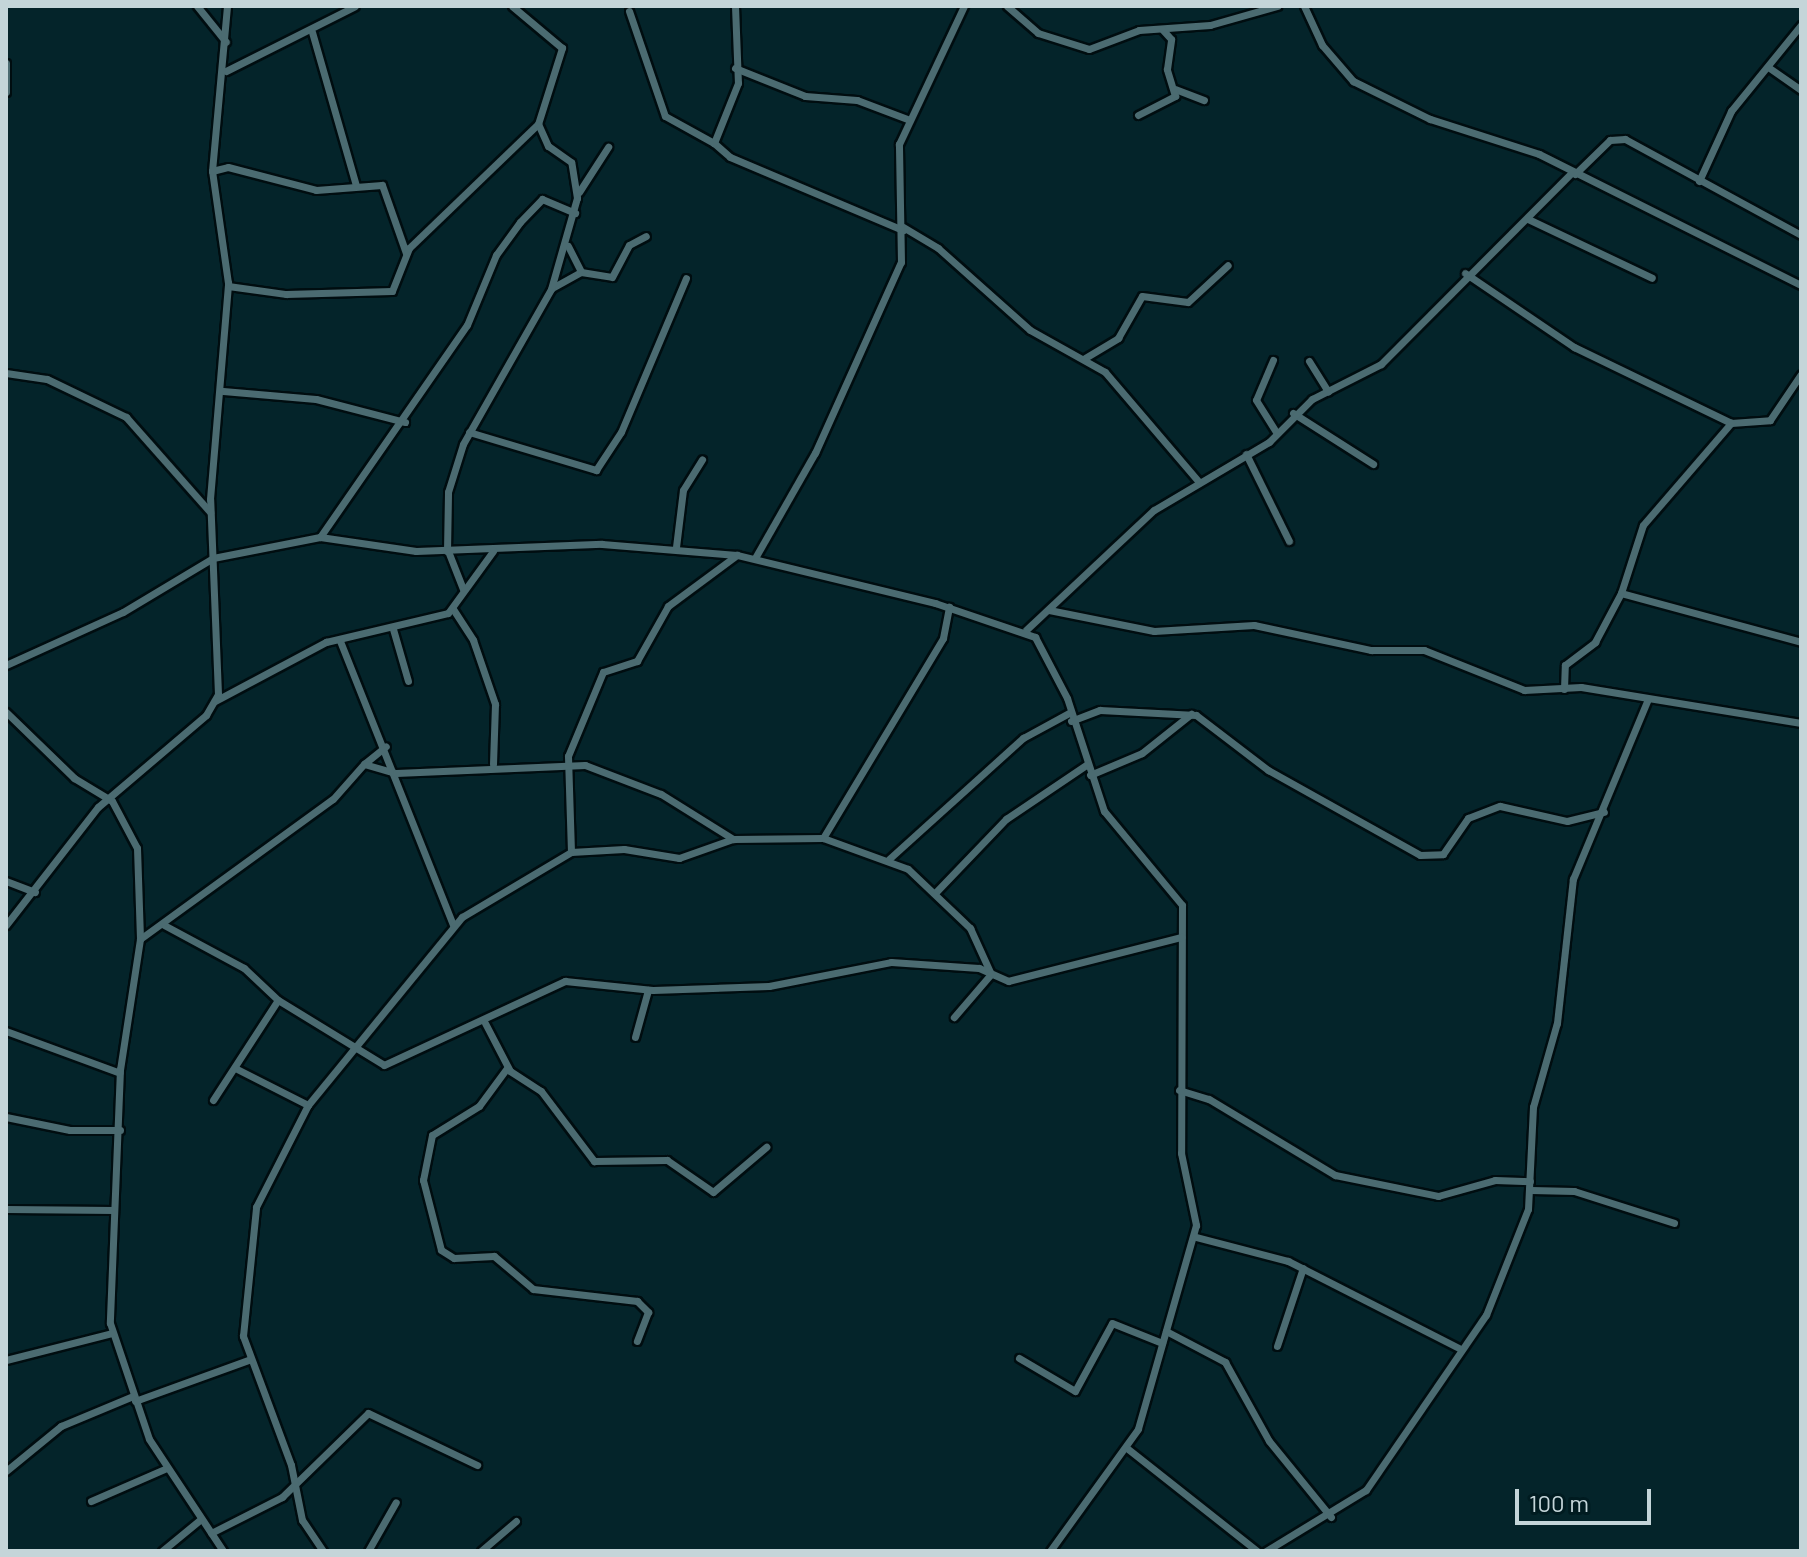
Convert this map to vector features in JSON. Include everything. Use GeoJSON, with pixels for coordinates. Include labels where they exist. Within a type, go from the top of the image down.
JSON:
{"type":"FeatureCollection","features":[{"type":"Feature","properties":{"kind":"street"},"geometry":{"type":"LineString","coordinates":[[197,6],[226,42]]}},
{"type":"Feature","properties":{"kind":"street"},"geometry":{"type":"LineString","coordinates":[[215,701],[210,512],[223,391],[228,286],[212,171],[226,71],[227,6]]}},
{"type":"Feature","properties":{"kind":"street"},"geometry":{"type":"LineString","coordinates":[[226,71],[312,32],[355,6]]}},
{"type":"Feature","properties":{"kind":"street"},"geometry":{"type":"LineString","coordinates":[[228,286],[386,293],[406,253],[472,192],[515,139],[538,124],[562,48],[512,6]]}},
{"type":"Feature","properties":{"kind":"street"},"geometry":{"type":"LineString","coordinates":[[714,143],[735,94],[735,6]]}},
{"type":"Feature","properties":{"kind":"street"},"geometry":{"type":"LineString","coordinates":[[755,558],[815,453],[901,262],[903,229],[899,144],[907,119],[964,6]]}},
{"type":"Feature","properties":{"kind":"street"},"geometry":{"type":"LineString","coordinates":[[1007,6],[1028,27],[1077,48],[1277,6]]}},
{"type":"Feature","properties":{"kind":"street"},"geometry":{"type":"LineString","coordinates":[[1304,6],[1322,45],[1353,81],[1573,173],[1801,285]]}},
{"type":"Feature","properties":{"kind":"street"},"geometry":{"type":"LineString","coordinates":[[629,11],[665,116],[714,143],[730,157],[903,229],[938,248],[1030,330],[1085,358],[1115,382],[1199,482]]}},
{"type":"Feature","properties":{"kind":"street"},"geometry":{"type":"LineString","coordinates":[[1699,181],[1731,111],[1801,25]]}},
{"type":"Feature","properties":{"kind":"street"},"geometry":{"type":"LineString","coordinates":[[1138,115],[1172,102],[1175,89],[1167,69],[1171,39],[1162,29]]}},
{"type":"Feature","properties":{"kind":"street"},"geometry":{"type":"LineString","coordinates":[[312,32],[356,185]]}},
{"type":"Feature","properties":{"kind":"street"},"geometry":{"type":"LineString","coordinates":[[6,63],[6,92]]}},
{"type":"Feature","properties":{"kind":"street"},"geometry":{"type":"LineString","coordinates":[[1768,67],[1801,90]]}},
{"type":"Feature","properties":{"kind":"street"},"geometry":{"type":"LineString","coordinates":[[735,68],[805,96],[857,100],[907,119]]}},
{"type":"Feature","properties":{"kind":"street"},"geometry":{"type":"LineString","coordinates":[[1175,89],[1204,100]]}},
{"type":"Feature","properties":{"kind":"street"},"geometry":{"type":"LineString","coordinates":[[463,589],[448,551],[448,492],[469,432],[551,289],[568,246],[575,213],[577,198],[571,162],[548,146],[538,124]]}},
{"type":"Feature","properties":{"kind":"street"},"geometry":{"type":"LineString","coordinates":[[1026,630],[1154,510],[1246,454],[1276,432],[1293,413],[1381,364],[1465,273],[1528,219],[1573,173],[1620,138],[1801,235]]}},
{"type":"Feature","properties":{"kind":"street"},"geometry":{"type":"LineString","coordinates":[[577,198],[608,147]]}},
{"type":"Feature","properties":{"kind":"street"},"geometry":{"type":"LineString","coordinates":[[212,171],[228,167],[316,190],[356,185],[387,190],[406,253]]}},
{"type":"Feature","properties":{"kind":"street"},"geometry":{"type":"LineString","coordinates":[[320,537],[352,485],[405,422],[520,222],[542,199],[575,213]]}},
{"type":"Feature","properties":{"kind":"street"},"geometry":{"type":"LineString","coordinates":[[1528,219],[1652,278]]}},
{"type":"Feature","properties":{"kind":"street"},"geometry":{"type":"LineString","coordinates":[[551,289],[581,272],[612,277],[629,245],[646,236]]}},
{"type":"Feature","properties":{"kind":"street"},"geometry":{"type":"LineString","coordinates":[[568,246],[581,272]]}},
{"type":"Feature","properties":{"kind":"street"},"geometry":{"type":"LineString","coordinates":[[1085,358],[1118,338],[1142,296],[1188,302],[1228,265]]}},
{"type":"Feature","properties":{"kind":"street"},"geometry":{"type":"LineString","coordinates":[[1465,273],[1574,347],[1731,423],[1770,420],[1801,374]]}},
{"type":"Feature","properties":{"kind":"street"},"geometry":{"type":"LineString","coordinates":[[469,432],[596,470],[621,432],[686,278]]}},
{"type":"Feature","properties":{"kind":"street"},"geometry":{"type":"LineString","coordinates":[[1273,360],[1256,400],[1276,432]]}},
{"type":"Feature","properties":{"kind":"street"},"geometry":{"type":"LineString","coordinates":[[1309,361],[1328,392]]}},
{"type":"Feature","properties":{"kind":"street"},"geometry":{"type":"LineString","coordinates":[[6,373],[56,383],[126,417],[210,512]]}},
{"type":"Feature","properties":{"kind":"street"},"geometry":{"type":"LineString","coordinates":[[223,391],[316,399],[405,422]]}},
{"type":"Feature","properties":{"kind":"street"},"geometry":{"type":"LineString","coordinates":[[1293,413],[1373,464]]}},
{"type":"Feature","properties":{"kind":"street"},"geometry":{"type":"LineString","coordinates":[[1564,689],[1565,665],[1595,642],[1621,593],[1643,525],[1731,423]]}},
{"type":"Feature","properties":{"kind":"street"},"geometry":{"type":"LineString","coordinates":[[1246,454],[1289,541]]}},
{"type":"Feature","properties":{"kind":"street"},"geometry":{"type":"LineString","coordinates":[[676,547],[683,490],[702,459]]}},
{"type":"Feature","properties":{"kind":"street"},"geometry":{"type":"LineString","coordinates":[[6,665],[123,612],[213,558],[320,537],[448,551],[676,547],[737,555],[949,607],[1026,630],[1042,645],[1104,811],[1182,905],[1179,1090],[1196,1237],[1128,1449],[1050,1551]]}},
{"type":"Feature","properties":{"kind":"street"},"geometry":{"type":"LineString","coordinates":[[6,925],[35,892],[65,843],[215,701],[316,646],[393,629],[453,609],[463,589],[493,551]]}},
{"type":"Feature","properties":{"kind":"street"},"geometry":{"type":"LineString","coordinates":[[571,852],[568,764],[603,672],[637,661],[668,606],[737,555]]}},
{"type":"Feature","properties":{"kind":"street"},"geometry":{"type":"LineString","coordinates":[[1621,593],[1801,642]]}},
{"type":"Feature","properties":{"kind":"street"},"geometry":{"type":"LineString","coordinates":[[823,838],[943,638],[949,607]]}},
{"type":"Feature","properties":{"kind":"street"},"geometry":{"type":"LineString","coordinates":[[453,609],[473,640],[495,704],[493,764]]}},
{"type":"Feature","properties":{"kind":"street"},"geometry":{"type":"LineString","coordinates":[[1049,610],[1154,631],[1254,625],[1371,650],[1424,650],[1524,690],[1564,689],[1648,699],[1801,723]]}},
{"type":"Feature","properties":{"kind":"street"},"geometry":{"type":"LineString","coordinates":[[393,629],[408,681]]}},
{"type":"Feature","properties":{"kind":"street"},"geometry":{"type":"LineString","coordinates":[[340,641],[386,745],[453,925]]}},
{"type":"Feature","properties":{"kind":"street"},"geometry":{"type":"LineString","coordinates":[[1266,1551],[1331,1517],[1366,1490],[1459,1348],[1486,1315],[1530,1185],[1533,1107],[1557,1023],[1569,901],[1648,699]]}},
{"type":"Feature","properties":{"kind":"street"},"geometry":{"type":"LineString","coordinates":[[889,859],[1023,738],[1070,717],[1100,710],[1191,714],[1268,770],[1420,855],[1443,854],[1468,818],[1500,806],[1567,821],[1604,812]]}},
{"type":"Feature","properties":{"kind":"street"},"geometry":{"type":"LineString","coordinates":[[6,712],[74,778],[112,801],[137,848],[140,939],[120,1073],[120,1130],[106,1292],[112,1333],[134,1398],[167,1468],[223,1551]]}},
{"type":"Feature","properties":{"kind":"street"},"geometry":{"type":"LineString","coordinates":[[1090,775],[1142,753],[1191,714]]}},
{"type":"Feature","properties":{"kind":"street"},"geometry":{"type":"LineString","coordinates":[[140,939],[164,925],[333,799],[386,745]]}},
{"type":"Feature","properties":{"kind":"street"},"geometry":{"type":"LineString","coordinates":[[364,764],[396,773],[493,764],[568,764],[661,794],[733,839]]}},
{"type":"Feature","properties":{"kind":"street"},"geometry":{"type":"LineString","coordinates":[[935,893],[1006,819],[1086,765]]}},
{"type":"Feature","properties":{"kind":"street"},"geometry":{"type":"LineString","coordinates":[[323,1551],[302,1520],[242,1324],[256,1207],[308,1105],[355,1052],[453,925],[571,852],[624,849],[679,858],[733,839],[823,838],[889,859],[935,893],[970,928],[991,974]]}},
{"type":"Feature","properties":{"kind":"street"},"geometry":{"type":"LineString","coordinates":[[6,881],[35,892]]}},
{"type":"Feature","properties":{"kind":"street"},"geometry":{"type":"LineString","coordinates":[[164,925],[244,968],[278,1000],[355,1052],[384,1065],[422,1042],[485,1023],[512,1000],[565,981],[648,990],[769,986],[879,962],[991,974],[1017,980],[1181,937]]}},
{"type":"Feature","properties":{"kind":"street"},"geometry":{"type":"LineString","coordinates":[[954,1017],[991,974]]}},
{"type":"Feature","properties":{"kind":"street"},"geometry":{"type":"LineString","coordinates":[[635,1037],[648,990]]}},
{"type":"Feature","properties":{"kind":"street"},"geometry":{"type":"LineString","coordinates":[[213,1100],[278,1000]]}},
{"type":"Feature","properties":{"kind":"street"},"geometry":{"type":"LineString","coordinates":[[485,1023],[507,1068],[535,1084],[600,1163],[667,1160],[713,1192],[766,1147]]}},
{"type":"Feature","properties":{"kind":"street"},"geometry":{"type":"LineString","coordinates":[[6,1031],[120,1073]]}},
{"type":"Feature","properties":{"kind":"street"},"geometry":{"type":"LineString","coordinates":[[235,1068],[308,1105]]}},
{"type":"Feature","properties":{"kind":"street"},"geometry":{"type":"LineString","coordinates":[[507,1068],[479,1106],[432,1135],[423,1180],[441,1250],[454,1258],[494,1256],[533,1289],[637,1301],[648,1312],[637,1341]]}},
{"type":"Feature","properties":{"kind":"street"},"geometry":{"type":"LineString","coordinates":[[1179,1090],[1209,1099],[1335,1175],[1438,1196],[1495,1180],[1574,1191],[1674,1223]]}},
{"type":"Feature","properties":{"kind":"street"},"geometry":{"type":"LineString","coordinates":[[6,1117],[70,1130],[120,1130]]}},
{"type":"Feature","properties":{"kind":"street"},"geometry":{"type":"LineString","coordinates":[[6,1209],[114,1210]]}},
{"type":"Feature","properties":{"kind":"street"},"geometry":{"type":"LineString","coordinates":[[1196,1237],[1303,1268],[1459,1348]]}},
{"type":"Feature","properties":{"kind":"street"},"geometry":{"type":"LineString","coordinates":[[1277,1346],[1303,1268]]}},
{"type":"Feature","properties":{"kind":"street"},"geometry":{"type":"LineString","coordinates":[[1019,1358],[1075,1391],[1112,1323],[1162,1343]]}},
{"type":"Feature","properties":{"kind":"street"},"geometry":{"type":"LineString","coordinates":[[1166,1331],[1225,1362],[1269,1441],[1331,1517]]}},
{"type":"Feature","properties":{"kind":"street"},"geometry":{"type":"LineString","coordinates":[[6,1360],[112,1333]]}},
{"type":"Feature","properties":{"kind":"street"},"geometry":{"type":"LineString","coordinates":[[6,1471],[61,1426],[251,1359]]}},
{"type":"Feature","properties":{"kind":"street"},"geometry":{"type":"LineString","coordinates":[[211,1533],[245,1521],[294,1487],[368,1413],[477,1465]]}},
{"type":"Feature","properties":{"kind":"street"},"geometry":{"type":"LineString","coordinates":[[1128,1449],[1257,1551]]}},
{"type":"Feature","properties":{"kind":"street"},"geometry":{"type":"LineString","coordinates":[[91,1501],[167,1468]]}},
{"type":"Feature","properties":{"kind":"street"},"geometry":{"type":"LineString","coordinates":[[368,1551],[396,1502]]}},
{"type":"Feature","properties":{"kind":"street"},"geometry":{"type":"LineString","coordinates":[[162,1551],[201,1519]]}},
{"type":"Feature","properties":{"kind":"street"},"geometry":{"type":"LineString","coordinates":[[481,1551],[516,1521]]}}]}
